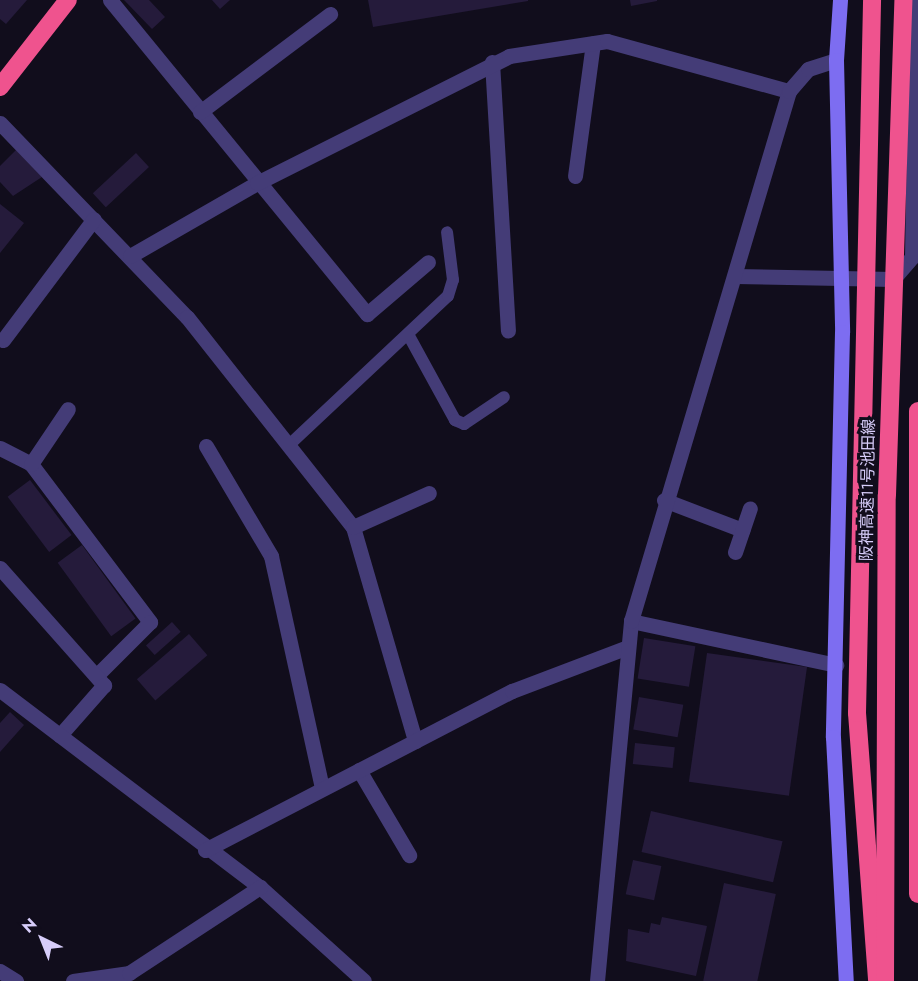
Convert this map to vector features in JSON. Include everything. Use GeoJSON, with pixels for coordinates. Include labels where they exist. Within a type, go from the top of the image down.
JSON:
{"type":"FeatureCollection","features":[{"type":"Feature","properties":{"kind":"highway"},"geometry":{"type":"LineString","coordinates":[[0,87],[68,0]]}},
{"type":"Feature","properties":{"kind":"highway"},"geometry":{"type":"LineString","coordinates":[[872,0],[857,713],[877,981]]}},
{"type":"Feature","properties":{"kind":"highway","name":"阪神高速11号池田線"},"geometry":{"type":"LineString","coordinates":[[885,981],[886,518],[903,0]]}},
{"type":"Feature","properties":{"kind":"highway"},"geometry":{"type":"LineString","coordinates":[[918,411],[918,894]]}},
{"type":"Feature","properties":{"kind":"street"},"geometry":{"type":"LineString","coordinates":[[110,0],[257,183],[367,314],[429,262]]}},
{"type":"Feature","properties":{"kind":"street"},"geometry":{"type":"LineString","coordinates":[[840,0],[836,60],[841,282],[833,737],[846,981]]}},
{"type":"Feature","properties":{"kind":"street"},"geometry":{"type":"LineString","coordinates":[[735,276],[841,282],[893,279],[912,257],[916,0]]}},
{"type":"Feature","properties":{"kind":"street"},"geometry":{"type":"LineString","coordinates":[[200,112],[330,14]]}},
{"type":"Feature","properties":{"kind":"street"},"geometry":{"type":"LineString","coordinates":[[130,256],[257,183],[492,62],[607,41],[789,91]]}},
{"type":"Feature","properties":{"kind":"street"},"geometry":{"type":"LineString","coordinates":[[574,176],[593,43]]}},
{"type":"Feature","properties":{"kind":"street"},"geometry":{"type":"LineString","coordinates":[[597,981],[625,648],[631,621],[664,500],[735,276],[789,91],[808,69],[836,60]]}},
{"type":"Feature","properties":{"kind":"street"},"geometry":{"type":"LineString","coordinates":[[492,62],[508,331]]}},
{"type":"Feature","properties":{"kind":"street"},"geometry":{"type":"LineString","coordinates":[[0,123],[187,317],[353,526],[415,741]]}},
{"type":"Feature","properties":{"kind":"street"},"geometry":{"type":"LineString","coordinates":[[3,340],[94,219]]}},
{"type":"Feature","properties":{"kind":"street"},"geometry":{"type":"LineString","coordinates":[[31,464],[68,409]]}},
{"type":"Feature","properties":{"kind":"street"},"geometry":{"type":"LineString","coordinates":[[206,446],[271,556],[322,788]]}},
{"type":"Feature","properties":{"kind":"street"},"geometry":{"type":"LineString","coordinates":[[0,448],[31,464],[150,622],[96,676]]}},
{"type":"Feature","properties":{"kind":"street"},"geometry":{"type":"LineString","coordinates":[[353,526],[429,493]]}},
{"type":"Feature","properties":{"kind":"street"},"geometry":{"type":"LineString","coordinates":[[664,500],[742,530]]}},
{"type":"Feature","properties":{"kind":"street"},"geometry":{"type":"LineString","coordinates":[[735,552],[750,508]]}},
{"type":"Feature","properties":{"kind":"street"},"geometry":{"type":"LineString","coordinates":[[0,568],[104,685],[60,735]]}},
{"type":"Feature","properties":{"kind":"street"},"geometry":{"type":"LineString","coordinates":[[631,621],[836,665]]}},
{"type":"Feature","properties":{"kind":"street"},"geometry":{"type":"LineString","coordinates":[[205,850],[512,691],[625,648]]}},
{"type":"Feature","properties":{"kind":"street"},"geometry":{"type":"LineString","coordinates":[[0,690],[205,850],[260,888],[364,981]]}},
{"type":"Feature","properties":{"kind":"street"},"geometry":{"type":"LineString","coordinates":[[358,770],[409,855]]}},
{"type":"Feature","properties":{"kind":"street"},"geometry":{"type":"LineString","coordinates":[[73,981],[130,977],[260,888]]}},
{"type":"Feature","properties":{"kind":"street"},"geometry":{"type":"LineString","coordinates":[[0,971],[16,981]]}},
{"type":"Feature","properties":{"kind":"lane"},"geometry":{"type":"LineString","coordinates":[[288,446],[377,359],[409,336],[447,296],[453,280],[447,232]]}},
{"type":"Feature","properties":{"kind":"lane"},"geometry":{"type":"LineString","coordinates":[[409,336],[455,420],[464,424],[504,397]]}},
{"type":"Feature","properties":{"kind":"building"},"geometry":{"type":"Polygon","coordinates":[[[0,0],[27,0],[6,24],[0,19],[0,0]]]}},
{"type":"Feature","properties":{"kind":"building"},"geometry":{"type":"Polygon","coordinates":[[[124,0],[149,0],[165,17],[152,29],[124,0]]]}},
{"type":"Feature","properties":{"kind":"building"},"geometry":{"type":"Polygon","coordinates":[[[212,0],[230,0],[220,9],[212,0]]]}},
{"type":"Feature","properties":{"kind":"building"},"geometry":{"type":"Polygon","coordinates":[[[368,0],[528,0],[528,1],[373,27],[368,0]]]}},
{"type":"Feature","properties":{"kind":"building"},"geometry":{"type":"Polygon","coordinates":[[[630,0],[657,0],[657,1],[631,6],[630,0]]]}},
{"type":"Feature","properties":{"kind":"building"},"geometry":{"type":"Polygon","coordinates":[[[16,150],[42,177],[13,196],[0,182],[0,166],[16,150]]]}},
{"type":"Feature","properties":{"kind":"building"},"geometry":{"type":"Polygon","coordinates":[[[136,153],[149,167],[106,207],[93,193],[136,153]]]}},
{"type":"Feature","properties":{"kind":"building"},"geometry":{"type":"Polygon","coordinates":[[[0,204],[24,223],[0,253],[0,204]]]}},
{"type":"Feature","properties":{"kind":"building"},"geometry":{"type":"Polygon","coordinates":[[[30,480],[72,535],[49,552],[8,497],[30,480]]]}},
{"type":"Feature","properties":{"kind":"building"},"geometry":{"type":"Polygon","coordinates":[[[82,545],[135,619],[111,636],[58,563],[82,545]]]}},
{"type":"Feature","properties":{"kind":"building"},"geometry":{"type":"Polygon","coordinates":[[[172,622],[181,632],[155,655],[146,645],[172,622]]]}},
{"type":"Feature","properties":{"kind":"building"},"geometry":{"type":"Polygon","coordinates":[[[189,634],[207,655],[155,700],[137,679],[189,634]]]}},
{"type":"Feature","properties":{"kind":"building"},"geometry":{"type":"Polygon","coordinates":[[[644,638],[695,646],[689,687],[638,678],[644,638]]]}},
{"type":"Feature","properties":{"kind":"building"},"geometry":{"type":"Polygon","coordinates":[[[707,653],[807,667],[789,796],[689,782],[707,653]]]}},
{"type":"Feature","properties":{"kind":"building"},"geometry":{"type":"Polygon","coordinates":[[[639,697],[683,705],[678,737],[633,729],[639,697]]]}},
{"type":"Feature","properties":{"kind":"building"},"geometry":{"type":"Polygon","coordinates":[[[10,712],[24,725],[0,752],[0,723],[10,712]]]}},
{"type":"Feature","properties":{"kind":"building"},"geometry":{"type":"Polygon","coordinates":[[[635,743],[675,747],[673,768],[633,764],[635,743]]]}},
{"type":"Feature","properties":{"kind":"building"},"geometry":{"type":"Polygon","coordinates":[[[651,811],[783,841],[773,882],[642,852],[651,811]]]}},
{"type":"Feature","properties":{"kind":"building"},"geometry":{"type":"Polygon","coordinates":[[[633,860],[661,866],[654,900],[626,894],[633,860]]]}},
{"type":"Feature","properties":{"kind":"building"},"geometry":{"type":"Polygon","coordinates":[[[724,883],[776,894],[757,981],[703,981],[724,883]]]}},
{"type":"Feature","properties":{"kind":"building"},"geometry":{"type":"Polygon","coordinates":[[[662,917],[707,926],[696,976],[626,961],[628,929],[649,933],[651,923],[660,925],[662,917]]]}}]}
